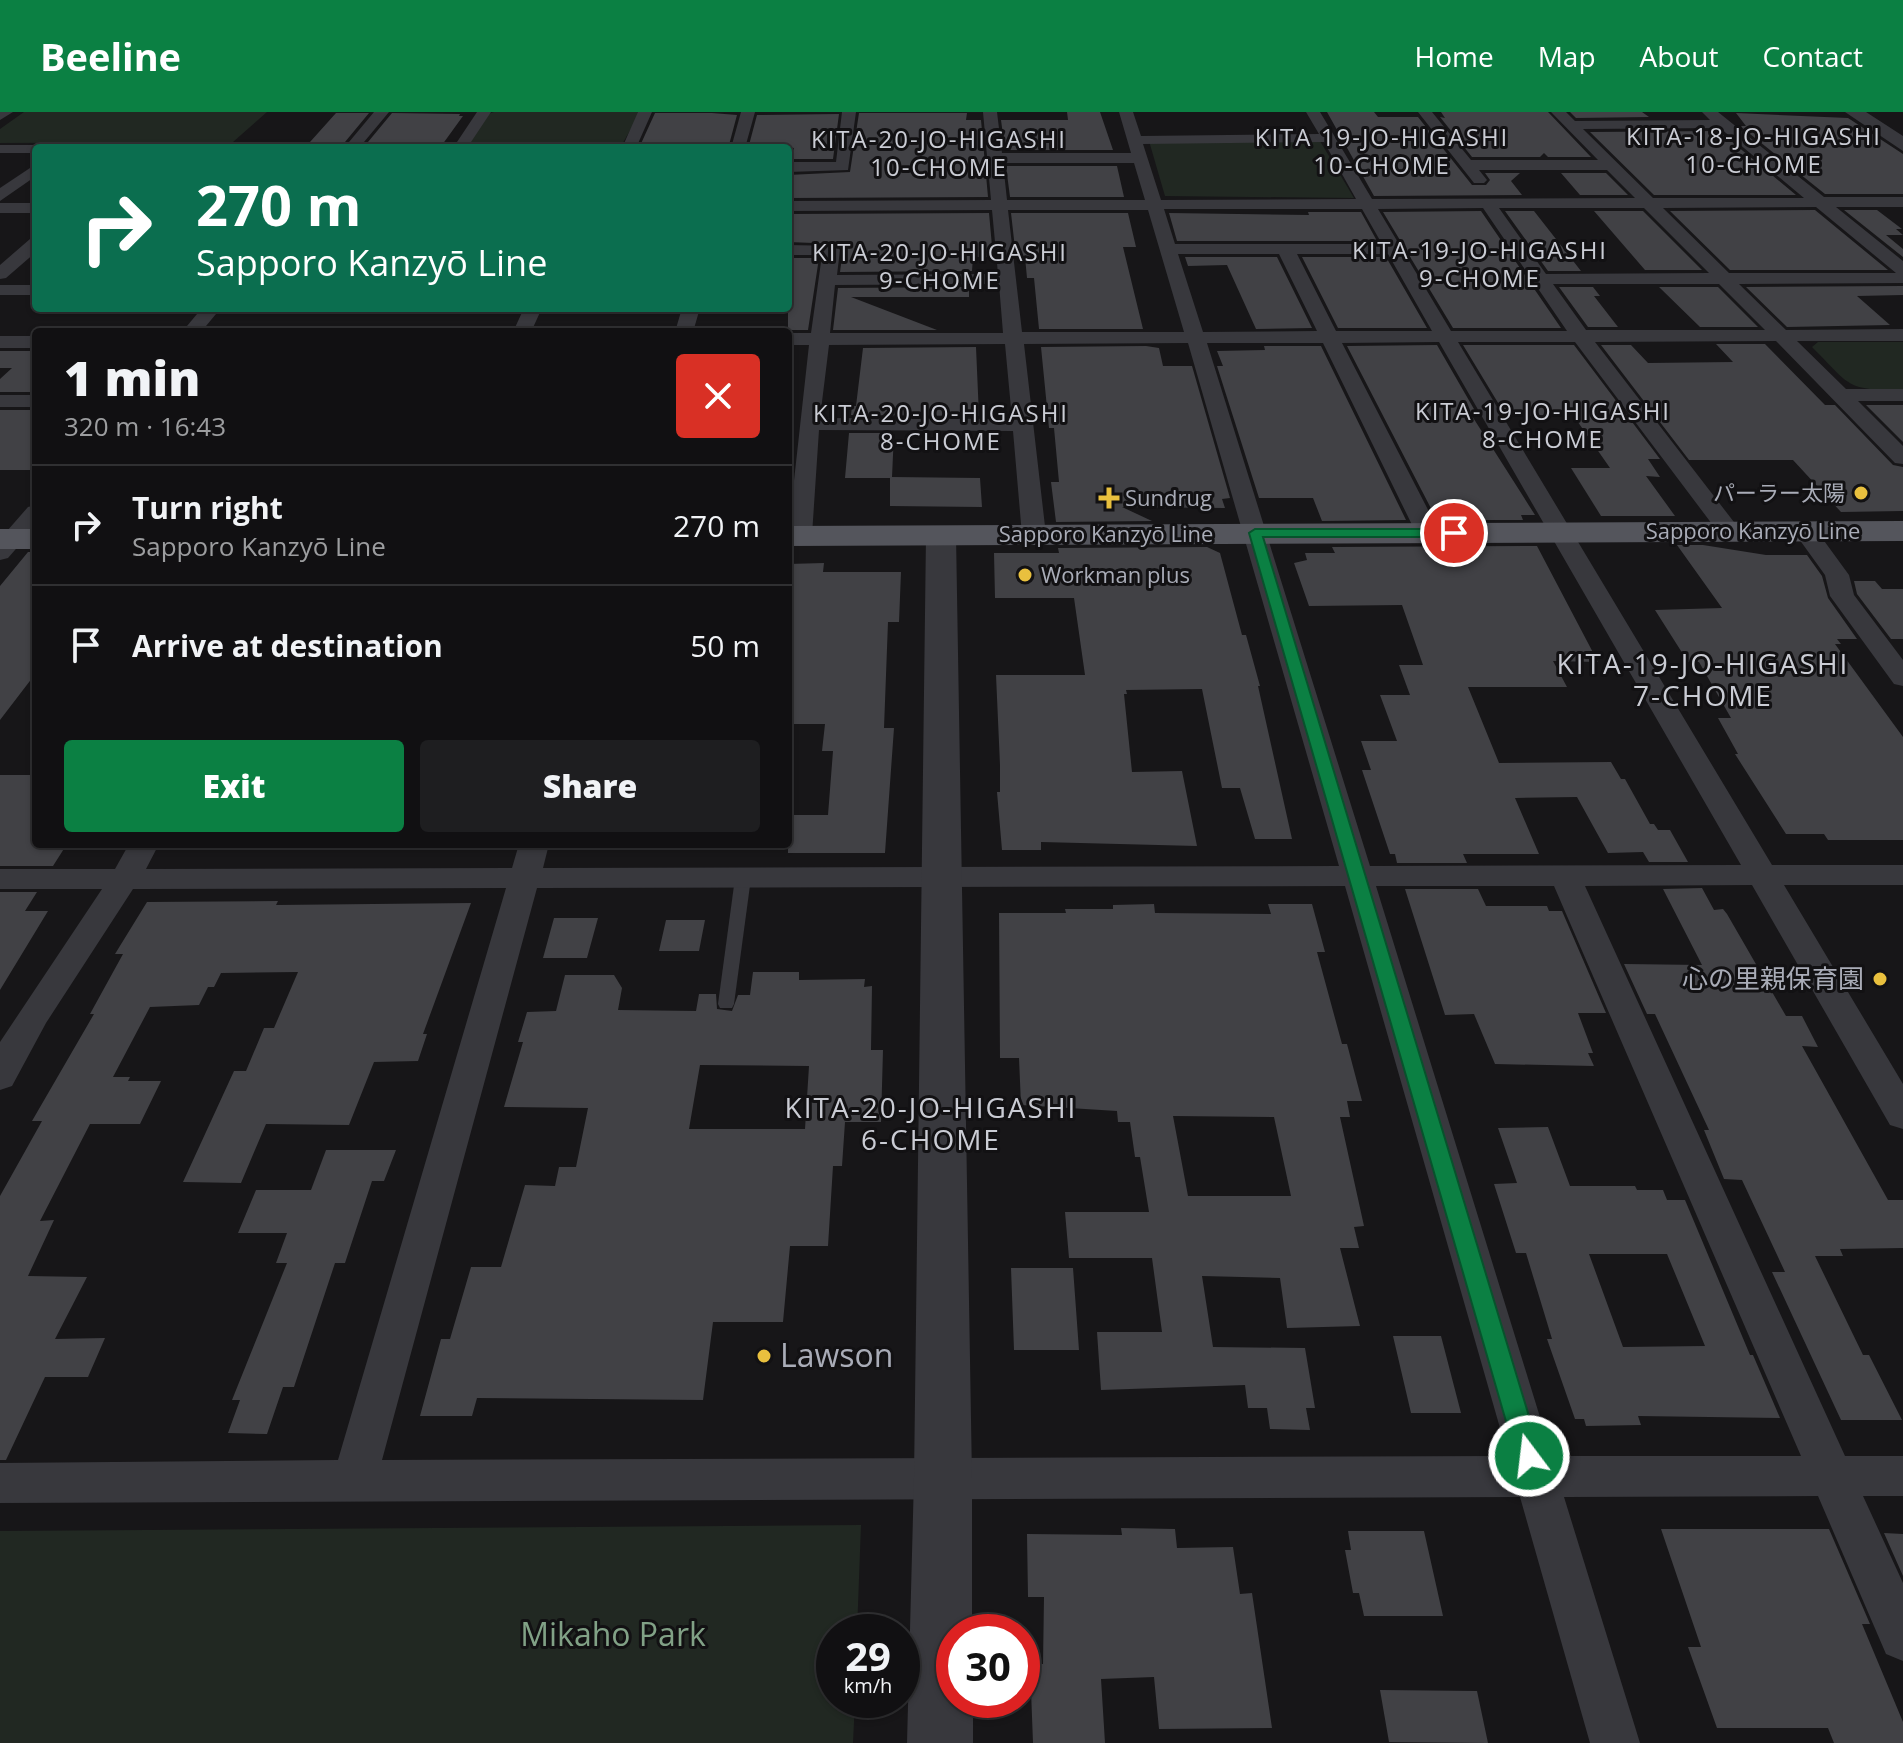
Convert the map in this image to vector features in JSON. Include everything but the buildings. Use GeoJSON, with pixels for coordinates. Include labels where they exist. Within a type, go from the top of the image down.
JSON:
{"type":"FeatureCollection","features":[{"type":"Feature","properties":{"kind":"main road","name":"Sapporo Kanzyō Line"},"geometry":{"type":"LineString","coordinates":[[794,536],[1903,531]]}},
{"type":"Feature","properties":{"kind":"street"},"geometry":{"type":"LineString","coordinates":[[0,116],[6,112]]}},
{"type":"Feature","properties":{"kind":"street"},"geometry":{"type":"LineString","coordinates":[[354,144],[382,112]]}},
{"type":"Feature","properties":{"kind":"street"},"geometry":{"type":"LineString","coordinates":[[463,144],[484,112]]}},
{"type":"Feature","properties":{"kind":"street"},"geometry":{"type":"LineString","coordinates":[[631,144],[645,112]]}},
{"type":"Feature","properties":{"kind":"street"},"geometry":{"type":"LineString","coordinates":[[739,144],[748,112]]}},
{"type":"Feature","properties":{"kind":"street"},"geometry":{"type":"LineString","coordinates":[[792,167],[843,167],[849,112]]}},
{"type":"Feature","properties":{"kind":"street"},"geometry":{"type":"LineString","coordinates":[[990,112],[1034,535]]}},
{"type":"Feature","properties":{"kind":"street"},"geometry":{"type":"LineString","coordinates":[[1126,112],[1255,533],[1615,1743]]}},
{"type":"Feature","properties":{"kind":"street"},"geometry":{"type":"LineString","coordinates":[[1313,112],[1903,1115]]}},
{"type":"Feature","properties":{"kind":"street"},"geometry":{"type":"LineString","coordinates":[[1425,112],[1466,165],[1582,337],[1729,531]]}},
{"type":"Feature","properties":{"kind":"street"},"geometry":{"type":"LineString","coordinates":[[1709,112],[1903,270]]}},
{"type":"Feature","properties":{"kind":"street"},"geometry":{"type":"LineString","coordinates":[[1854,112],[1903,145]]}},
{"type":"Feature","properties":{"kind":"street"},"geometry":{"type":"LineString","coordinates":[[1564,118],[1723,124]]}},
{"type":"Feature","properties":{"kind":"street"},"geometry":{"type":"LineString","coordinates":[[1564,118],[1903,458]]}},
{"type":"Feature","properties":{"kind":"street"},"geometry":{"type":"LineString","coordinates":[[996,158],[1329,138]]}},
{"type":"Feature","properties":{"kind":"street"},"geometry":{"type":"LineString","coordinates":[[0,149],[32,149]]}},
{"type":"Feature","properties":{"kind":"street"},"geometry":{"type":"LineString","coordinates":[[1466,165],[1611,165]]}},
{"type":"Feature","properties":{"kind":"street"},"geometry":{"type":"LineString","coordinates":[[0,196],[32,172]]}},
{"type":"Feature","properties":{"kind":"street"},"geometry":{"type":"LineString","coordinates":[[792,206],[1903,202]]}},
{"type":"Feature","properties":{"kind":"street"},"geometry":{"type":"LineString","coordinates":[[0,208],[32,208]]}},
{"type":"Feature","properties":{"kind":"street"},"geometry":{"type":"LineString","coordinates":[[0,274],[32,246]]}},
{"type":"Feature","properties":{"kind":"street"},"geometry":{"type":"LineString","coordinates":[[1169,249],[1392,249]]}},
{"type":"Feature","properties":{"kind":"street"},"geometry":{"type":"LineString","coordinates":[[792,250],[831,250],[794,536]]}},
{"type":"Feature","properties":{"kind":"street"},"geometry":{"type":"LineString","coordinates":[[1286,250],[1428,533]]}},
{"type":"Feature","properties":{"kind":"street"},"geometry":{"type":"LineString","coordinates":[[1542,279],[1903,278]]}},
{"type":"Feature","properties":{"kind":"street"},"geometry":{"type":"LineString","coordinates":[[827,280],[1009,279]]}},
{"type":"Feature","properties":{"kind":"street"},"geometry":{"type":"LineString","coordinates":[[0,290],[32,290]]}},
{"type":"Feature","properties":{"kind":"street"},"geometry":{"type":"LineString","coordinates":[[194,328],[208,312]]}},
{"type":"Feature","properties":{"kind":"street"},"geometry":{"type":"LineString","coordinates":[[792,339],[1903,335]]}},
{"type":"Feature","properties":{"kind":"street"},"geometry":{"type":"LineString","coordinates":[[0,342],[32,342]]}},
{"type":"Feature","properties":{"kind":"street"},"geometry":{"type":"LineString","coordinates":[[1841,395],[1903,395]]}},
{"type":"Feature","properties":{"kind":"street"},"geometry":{"type":"LineString","coordinates":[[0,421],[19,401]]}},
{"type":"Feature","properties":{"kind":"street"},"geometry":{"type":"LineString","coordinates":[[809,424],[1024,425]]}},
{"type":"Feature","properties":{"kind":"street"},"geometry":{"type":"LineString","coordinates":[[12,543],[32,517]]}},
{"type":"Feature","properties":{"kind":"street"},"geometry":{"type":"LineString","coordinates":[[1806,532],[1837,575],[1842,596],[1903,678]]}},
{"type":"Feature","properties":{"kind":"street"},"geometry":{"type":"LineString","coordinates":[[940,1743],[943,1478],[941,535]]}},
{"type":"Feature","properties":{"kind":"street"},"geometry":{"type":"LineString","coordinates":[[0,1077],[48,992],[126,878],[142,848]]}},
{"type":"Feature","properties":{"kind":"street"},"geometry":{"type":"LineString","coordinates":[[0,879],[126,878],[529,861],[743,878],[1903,875]]}},
{"type":"Feature","properties":{"kind":"street"},"geometry":{"type":"LineString","coordinates":[[354,1482],[529,861]]}},
{"type":"Feature","properties":{"kind":"street"},"geometry":{"type":"LineString","coordinates":[[1565,875],[1903,1637]]}},
{"type":"Feature","properties":{"kind":"street"},"geometry":{"type":"LineString","coordinates":[[0,1483],[1903,1476]]}},
{"type":"Feature","properties":{"kind":"lane"},"geometry":{"type":"LineString","coordinates":[[726,1004],[743,878]]}},
{"type":"Feature","properties":{"kind":"green space"},"geometry":{"type":"Polygon","coordinates":[[[24,112],[267,112],[233,142],[0,143],[0,129],[24,112]]]}},
{"type":"Feature","properties":{"kind":"green space"},"geometry":{"type":"Polygon","coordinates":[[[640,113],[622,144],[467,144],[488,114],[640,113]]]}},
{"type":"Feature","properties":{"kind":"green space"},"geometry":{"type":"Polygon","coordinates":[[[1149,141],[1320,141],[1354,198],[1165,196],[1149,141]]]}},
{"type":"Feature","properties":{"kind":"green space"},"geometry":{"type":"Polygon","coordinates":[[[1818,342],[1903,342],[1903,390],[1870,389],[1851,384],[1812,347],[1818,342]]]}},
{"type":"Feature","properties":{"kind":"green space","name":"Mikaho Park"},"geometry":{"type":"Polygon","coordinates":[[[861,1525],[858,1614],[816,1614],[816,1718],[854,1718],[853,1743],[0,1743],[0,1531],[861,1525]]]}},
{"type":"Feature","properties":{"kind":"place","name":"パーラー太陽"},"geometry":{"type":"Point","coordinates":[1861,493]}},
{"type":"Feature","properties":{"kind":"place","name":"Sundrug"},"geometry":{"type":"Point","coordinates":[1109,498]}},
{"type":"Feature","properties":{"kind":"place","name":"Workman plus"},"geometry":{"type":"Point","coordinates":[1025,575]}},
{"type":"Feature","properties":{"kind":"place","name":"心の里親保育園"},"geometry":{"type":"Point","coordinates":[1880,979]}},
{"type":"Feature","properties":{"kind":"place","name":"Lawson"},"geometry":{"type":"Point","coordinates":[764,1356]}},
{"type":"Feature","properties":{"kind":"district","name":"KITA-18-JO-HIGASHI 10-CHOME"},"geometry":{"type":"Point","coordinates":[1754,151]}},
{"type":"Feature","properties":{"kind":"district","name":"KITA 19-JO-HIGASHI 10-CHOME"},"geometry":{"type":"Point","coordinates":[1382,152]}},
{"type":"Feature","properties":{"kind":"district","name":"KITA-20-JO-HIGASHI 10-CHOME"},"geometry":{"type":"Point","coordinates":[939,154]}},
{"type":"Feature","properties":{"kind":"district","name":"KITA-19-JO-HIGASHI 9-CHOME"},"geometry":{"type":"Point","coordinates":[1480,265]}},
{"type":"Feature","properties":{"kind":"district","name":"KITA-20-JO-HIGASHI 9-CHOME"},"geometry":{"type":"Point","coordinates":[940,267]}},
{"type":"Feature","properties":{"kind":"district","name":"KITA-19-JO-HIGASHI 8-CHOME"},"geometry":{"type":"Point","coordinates":[1543,426]}},
{"type":"Feature","properties":{"kind":"district","name":"KITA-20-JO-HIGASHI 8-CHOME"},"geometry":{"type":"Point","coordinates":[941,428]}},
{"type":"Feature","properties":{"kind":"district","name":"KITA-19-JO-HIGASHI 7-CHOME"},"geometry":{"type":"Point","coordinates":[1703,680]}},
{"type":"Feature","properties":{"kind":"district","name":"KITA-20-JO-HIGASHI 6-CHOME"},"geometry":{"type":"Point","coordinates":[931,1124]}},
{"type":"Feature","properties":{"kind":"route"},"geometry":{"type":"LineString","coordinates":[[1454,533],[1255,533],[1529,1456]]}}]}
